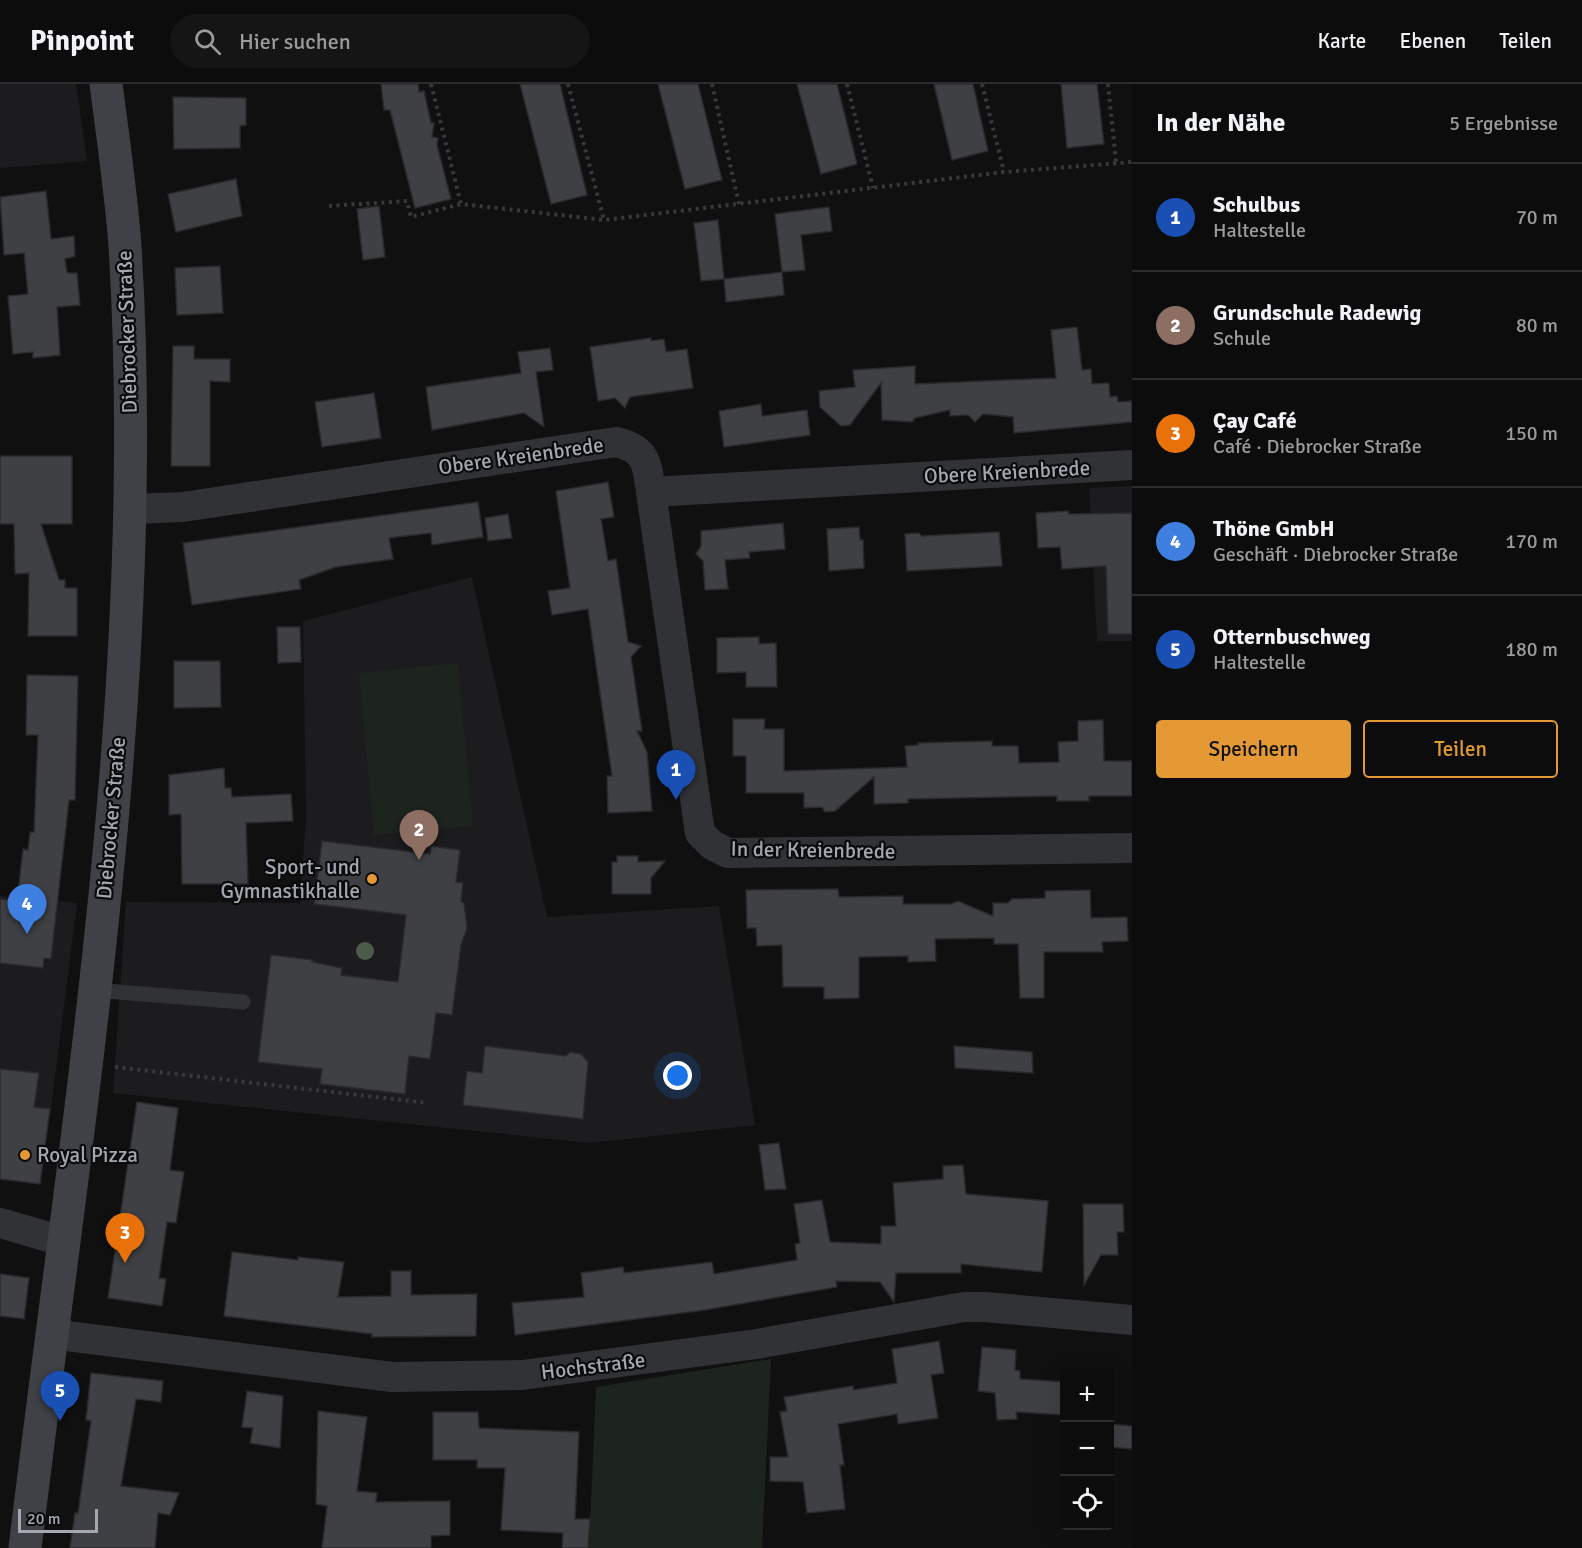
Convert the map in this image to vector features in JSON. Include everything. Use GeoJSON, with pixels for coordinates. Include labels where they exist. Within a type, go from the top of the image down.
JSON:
{"type":"FeatureCollection","features":[{"type":"Feature","properties":{"kind":"main road","name":"Diebrocker Straße"},"geometry":{"type":"LineString","coordinates":[[25,1548],[93,990],[113,812],[123,686],[130,509],[130,373],[125,243],[106,84]]}},
{"type":"Feature","properties":{"kind":"street","name":"Obere Kreienbrede"},"geometry":{"type":"LineString","coordinates":[[130,509],[183,507],[616,442],[633,446],[647,463],[651,492],[1132,465]]}},
{"type":"Feature","properties":{"kind":"street","name":"In der Kreienbrede"},"geometry":{"type":"LineString","coordinates":[[651,492],[700,833],[712,845],[728,853],[1132,848]]}},
{"type":"Feature","properties":{"kind":"street"},"geometry":{"type":"LineString","coordinates":[[0,1223],[62,1241]]}},
{"type":"Feature","properties":{"kind":"street","name":"Hochstraße"},"geometry":{"type":"LineString","coordinates":[[51,1334],[392,1377],[427,1377],[522,1375],[594,1367],[757,1344],[964,1307],[1132,1320]]}},
{"type":"Feature","properties":{"kind":"lane"},"geometry":{"type":"LineString","coordinates":[[93,990],[243,1002]]}},
{"type":"Feature","properties":{"kind":"path"},"geometry":{"type":"LineString","coordinates":[[431,84],[461,204]]}},
{"type":"Feature","properties":{"kind":"path"},"geometry":{"type":"LineString","coordinates":[[568,84],[604,220]]}},
{"type":"Feature","properties":{"kind":"path"},"geometry":{"type":"LineString","coordinates":[[712,84],[739,204]]}},
{"type":"Feature","properties":{"kind":"path"},"geometry":{"type":"LineString","coordinates":[[847,84],[873,188]]}},
{"type":"Feature","properties":{"kind":"path"},"geometry":{"type":"LineString","coordinates":[[982,84],[1004,172]]}},
{"type":"Feature","properties":{"kind":"path"},"geometry":{"type":"LineString","coordinates":[[1108,84],[1116,162]]}},
{"type":"Feature","properties":{"kind":"path"},"geometry":{"type":"LineString","coordinates":[[329,206],[407,201],[411,217],[461,204],[604,220],[1004,172],[1132,162]]}},
{"type":"Feature","properties":{"kind":"path"},"geometry":{"type":"LineString","coordinates":[[110,1066],[428,1103]]}},
{"type":"Feature","properties":{"kind":"shaded area"},"geometry":{"type":"Polygon","coordinates":[[[0,84],[76,84],[87,161],[0,168],[0,84]]]}},
{"type":"Feature","properties":{"kind":"shaded area"},"geometry":{"type":"Polygon","coordinates":[[[1132,486],[1132,641],[1097,641],[1089,488],[1132,486]]]}},
{"type":"Feature","properties":{"kind":"shaded area"},"geometry":{"type":"Polygon","coordinates":[[[472,577],[547,917],[719,906],[755,1125],[590,1143],[113,1093],[126,902],[300,903],[306,817],[303,621],[472,577]]]}},
{"type":"Feature","properties":{"kind":"shaded area"},"geometry":{"type":"Polygon","coordinates":[[[458,663],[473,826],[374,835],[359,673],[458,663]]]}},
{"type":"Feature","properties":{"kind":"shaded area"},"geometry":{"type":"Polygon","coordinates":[[[0,896],[77,903],[51,1110],[34,1107],[0,1123],[0,896]]]}},
{"type":"Feature","properties":{"kind":"shaded area"},"geometry":{"type":"Polygon","coordinates":[[[771,1359],[762,1548],[589,1548],[596,1387],[771,1359]]]}},
{"type":"Feature","properties":{"kind":"building"},"geometry":{"type":"Polygon","coordinates":[[[381,84],[418,84],[419,92],[424,91],[431,123],[434,123],[432,137],[438,138],[437,145],[451,199],[415,208],[390,110],[384,110],[381,84]]]}},
{"type":"Feature","properties":{"kind":"building"},"geometry":{"type":"Polygon","coordinates":[[[520,84],[560,84],[587,195],[551,204],[520,84]]]}},
{"type":"Feature","properties":{"kind":"building"},"geometry":{"type":"Polygon","coordinates":[[[658,84],[698,84],[722,180],[685,189],[658,84]]]}},
{"type":"Feature","properties":{"kind":"building"},"geometry":{"type":"Polygon","coordinates":[[[797,84],[837,84],[857,164],[821,174],[797,84]]]}},
{"type":"Feature","properties":{"kind":"building"},"geometry":{"type":"Polygon","coordinates":[[[934,84],[973,84],[988,151],[952,160],[934,84]]]}},
{"type":"Feature","properties":{"kind":"building"},"geometry":{"type":"Polygon","coordinates":[[[1061,84],[1097,84],[1104,144],[1067,148],[1061,84]]]}},
{"type":"Feature","properties":{"kind":"building"},"geometry":{"type":"Polygon","coordinates":[[[173,97],[246,98],[246,125],[240,126],[240,148],[174,149],[173,97]]]}},
{"type":"Feature","properties":{"kind":"building"},"geometry":{"type":"Polygon","coordinates":[[[236,179],[242,216],[176,232],[168,194],[236,179]]]}},
{"type":"Feature","properties":{"kind":"building"},"geometry":{"type":"Polygon","coordinates":[[[46,191],[51,239],[74,236],[75,256],[65,259],[67,273],[77,273],[80,305],[57,307],[60,355],[33,358],[33,352],[13,354],[8,296],[28,294],[24,253],[4,255],[0,197],[46,191]]]}},
{"type":"Feature","properties":{"kind":"building"},"geometry":{"type":"Polygon","coordinates":[[[379,206],[385,257],[363,260],[357,209],[379,206]]]}},
{"type":"Feature","properties":{"kind":"building"},"geometry":{"type":"Polygon","coordinates":[[[829,207],[832,231],[801,235],[805,270],[782,272],[775,214],[829,207]]]}},
{"type":"Feature","properties":{"kind":"building"},"geometry":{"type":"Polygon","coordinates":[[[718,220],[724,279],[701,281],[694,223],[718,220]]]}},
{"type":"Feature","properties":{"kind":"building"},"geometry":{"type":"Polygon","coordinates":[[[220,266],[223,313],[177,315],[175,268],[220,266]]]}},
{"type":"Feature","properties":{"kind":"building"},"geometry":{"type":"Polygon","coordinates":[[[782,272],[784,295],[726,302],[724,279],[782,272]]]}},
{"type":"Feature","properties":{"kind":"building"},"geometry":{"type":"Polygon","coordinates":[[[1077,327],[1082,370],[1091,369],[1092,384],[1109,383],[1110,397],[1117,396],[1118,402],[1132,401],[1132,422],[1014,433],[1013,417],[983,414],[975,422],[968,415],[950,416],[950,410],[915,418],[912,422],[882,420],[881,383],[850,425],[841,426],[820,407],[819,391],[855,387],[853,370],[915,366],[915,384],[1056,378],[1051,330],[1077,327]]]}},
{"type":"Feature","properties":{"kind":"building"},"geometry":{"type":"Polygon","coordinates":[[[651,338],[651,341],[664,339],[666,352],[687,349],[693,388],[630,397],[625,408],[615,398],[598,401],[590,347],[651,338]]]}},
{"type":"Feature","properties":{"kind":"building"},"geometry":{"type":"Polygon","coordinates":[[[173,346],[194,346],[194,359],[230,359],[230,382],[210,381],[210,466],[171,466],[173,346]]]}},
{"type":"Feature","properties":{"kind":"building"},"geometry":{"type":"Polygon","coordinates":[[[550,348],[553,370],[536,372],[544,427],[524,413],[432,430],[426,387],[521,373],[518,352],[550,348]]]}},
{"type":"Feature","properties":{"kind":"building"},"geometry":{"type":"Polygon","coordinates":[[[374,393],[381,438],[322,447],[315,402],[374,393]]]}},
{"type":"Feature","properties":{"kind":"building"},"geometry":{"type":"Polygon","coordinates":[[[761,404],[762,416],[807,410],[810,435],[724,447],[719,411],[761,404]]]}},
{"type":"Feature","properties":{"kind":"building"},"geometry":{"type":"Polygon","coordinates":[[[0,456],[72,456],[72,524],[41,524],[59,580],[65,580],[65,588],[77,588],[77,636],[28,636],[29,573],[15,574],[14,524],[0,524],[0,456]]]}},
{"type":"Feature","properties":{"kind":"building"},"geometry":{"type":"Polygon","coordinates":[[[608,482],[614,517],[601,519],[608,561],[616,559],[628,642],[641,646],[631,657],[642,731],[637,731],[647,752],[652,811],[608,813],[607,776],[612,776],[588,609],[552,615],[548,591],[570,588],[556,491],[608,482]]]}},
{"type":"Feature","properties":{"kind":"building"},"geometry":{"type":"Polygon","coordinates":[[[478,502],[483,537],[432,545],[431,533],[389,538],[393,559],[336,567],[299,580],[301,589],[192,605],[183,543],[478,502]]]}},
{"type":"Feature","properties":{"kind":"building"},"geometry":{"type":"Polygon","coordinates":[[[1069,511],[1069,514],[1132,513],[1132,634],[1108,634],[1106,566],[1062,569],[1060,547],[1038,548],[1036,513],[1069,511]]]}},
{"type":"Feature","properties":{"kind":"building"},"geometry":{"type":"Polygon","coordinates":[[[508,514],[512,538],[488,541],[485,518],[508,514]]]}},
{"type":"Feature","properties":{"kind":"building"},"geometry":{"type":"Polygon","coordinates":[[[783,523],[785,549],[749,552],[750,558],[725,560],[728,589],[705,590],[703,561],[696,554],[701,546],[701,531],[783,523]]]}},
{"type":"Feature","properties":{"kind":"building"},"geometry":{"type":"Polygon","coordinates":[[[859,527],[860,540],[863,540],[864,568],[829,571],[827,529],[859,527]]]}},
{"type":"Feature","properties":{"kind":"building"},"geometry":{"type":"Polygon","coordinates":[[[999,532],[1002,566],[907,571],[905,534],[919,533],[922,536],[999,532]]]}},
{"type":"Feature","properties":{"kind":"building"},"geometry":{"type":"Polygon","coordinates":[[[277,627],[300,627],[301,662],[278,663],[277,627]]]}},
{"type":"Feature","properties":{"kind":"building"},"geometry":{"type":"Polygon","coordinates":[[[759,637],[759,644],[776,643],[777,687],[746,687],[746,672],[717,673],[717,638],[759,637]]]}},
{"type":"Feature","properties":{"kind":"building"},"geometry":{"type":"Polygon","coordinates":[[[174,661],[220,661],[221,707],[174,708],[174,661]]]}},
{"type":"Feature","properties":{"kind":"building"},"geometry":{"type":"Polygon","coordinates":[[[27,675],[78,676],[75,800],[69,800],[51,959],[44,958],[43,968],[0,963],[0,899],[17,901],[23,849],[28,850],[30,832],[34,832],[38,735],[26,735],[27,675]]]}},
{"type":"Feature","properties":{"kind":"building"},"geometry":{"type":"Polygon","coordinates":[[[733,719],[765,719],[764,729],[784,729],[784,771],[907,767],[905,746],[918,745],[918,743],[992,741],[992,746],[1018,746],[1019,763],[1059,762],[1058,742],[1078,741],[1078,721],[1103,720],[1104,761],[1132,761],[1132,796],[1089,796],[1089,801],[1057,801],[1057,796],[908,799],[908,803],[874,804],[874,777],[835,811],[825,812],[822,807],[804,808],[804,793],[746,793],[746,756],[733,756],[733,719]]]}},
{"type":"Feature","properties":{"kind":"building"},"geometry":{"type":"Polygon","coordinates":[[[224,768],[225,788],[231,788],[232,797],[291,794],[293,821],[246,823],[248,884],[182,884],[181,814],[169,815],[169,775],[224,768]]]}},
{"type":"Feature","properties":{"kind":"building"},"geometry":{"type":"Polygon","coordinates":[[[322,841],[430,854],[431,846],[460,850],[456,882],[463,883],[461,902],[464,903],[467,928],[461,945],[452,1015],[436,1013],[430,1059],[409,1056],[405,1094],[320,1084],[322,1069],[258,1062],[271,955],[313,960],[312,962],[342,968],[341,975],[398,982],[406,915],[314,904],[322,841]]]}},
{"type":"Feature","properties":{"kind":"building"},"geometry":{"type":"Polygon","coordinates":[[[617,856],[638,856],[638,862],[665,861],[651,878],[651,894],[612,894],[612,862],[617,862],[617,856]]]}},
{"type":"Feature","properties":{"kind":"building"},"geometry":{"type":"Polygon","coordinates":[[[838,889],[839,897],[903,896],[903,904],[952,904],[958,901],[993,916],[993,903],[1008,903],[1012,899],[1045,898],[1045,891],[1090,890],[1091,918],[1127,917],[1128,941],[1102,942],[1103,952],[1044,952],[1044,998],[1020,998],[1018,944],[994,944],[994,938],[935,939],[936,961],[908,962],[908,956],[859,957],[859,998],[824,999],[824,987],[783,987],[782,945],[757,946],[756,928],[747,928],[746,890],[838,889]]]}},
{"type":"Feature","properties":{"kind":"building"},"geometry":{"type":"Polygon","coordinates":[[[485,1046],[566,1056],[570,1052],[581,1054],[588,1062],[583,1119],[463,1105],[467,1071],[482,1073],[485,1046]]]}},
{"type":"Feature","properties":{"kind":"building"},"geometry":{"type":"Polygon","coordinates":[[[954,1046],[1032,1052],[1033,1073],[955,1068],[954,1046]]]}},
{"type":"Feature","properties":{"kind":"building"},"geometry":{"type":"Polygon","coordinates":[[[0,1069],[39,1073],[34,1107],[50,1109],[40,1184],[0,1179],[0,1069]]]}},
{"type":"Feature","properties":{"kind":"building"},"geometry":{"type":"Polygon","coordinates":[[[137,1102],[178,1108],[170,1170],[184,1172],[176,1223],[167,1222],[159,1278],[166,1279],[162,1306],[108,1298],[137,1102]]]}},
{"type":"Feature","properties":{"kind":"building"},"geometry":{"type":"Polygon","coordinates":[[[779,1143],[786,1189],[765,1190],[759,1145],[779,1143]]]}},
{"type":"Feature","properties":{"kind":"building"},"geometry":{"type":"Polygon","coordinates":[[[963,1165],[966,1194],[1048,1201],[1042,1272],[961,1264],[961,1273],[896,1273],[894,1302],[880,1282],[836,1281],[837,1287],[705,1310],[515,1335],[512,1303],[584,1297],[581,1273],[623,1267],[624,1273],[712,1262],[714,1274],[797,1260],[795,1244],[800,1243],[794,1204],[822,1200],[830,1242],[881,1244],[881,1226],[896,1226],[893,1183],[943,1179],[943,1166],[963,1165]]]}},
{"type":"Feature","properties":{"kind":"building"},"geometry":{"type":"Polygon","coordinates":[[[1083,1204],[1123,1204],[1124,1232],[1117,1232],[1118,1255],[1101,1255],[1084,1285],[1083,1204]]]}},
{"type":"Feature","properties":{"kind":"building"},"geometry":{"type":"Polygon","coordinates":[[[232,1252],[298,1260],[298,1257],[344,1262],[338,1297],[391,1296],[391,1271],[411,1271],[411,1295],[477,1294],[476,1336],[372,1337],[372,1334],[224,1316],[232,1252]]]}},
{"type":"Feature","properties":{"kind":"building"},"geometry":{"type":"Polygon","coordinates":[[[0,1274],[29,1278],[24,1319],[0,1316],[0,1274]]]}},
{"type":"Feature","properties":{"kind":"building"},"geometry":{"type":"Polygon","coordinates":[[[939,1341],[944,1373],[931,1375],[938,1418],[898,1424],[897,1414],[838,1424],[844,1465],[840,1465],[845,1509],[807,1513],[803,1482],[770,1481],[770,1457],[788,1457],[780,1412],[787,1411],[784,1397],[853,1386],[853,1390],[897,1383],[892,1349],[939,1341]]]}},
{"type":"Feature","properties":{"kind":"building"},"geometry":{"type":"Polygon","coordinates":[[[982,1347],[1016,1350],[1015,1370],[1020,1371],[1020,1379],[1060,1382],[1060,1415],[1016,1412],[1017,1419],[997,1420],[995,1393],[978,1391],[982,1347]]]}},
{"type":"Feature","properties":{"kind":"building"},"geometry":{"type":"Polygon","coordinates":[[[91,1373],[163,1381],[161,1402],[136,1399],[121,1486],[179,1493],[170,1515],[158,1513],[155,1548],[70,1548],[75,1513],[78,1513],[91,1421],[86,1420],[91,1373]]]}},
{"type":"Feature","properties":{"kind":"building"},"geometry":{"type":"Polygon","coordinates":[[[247,1391],[283,1396],[280,1448],[250,1443],[253,1428],[242,1427],[247,1391]]]}},
{"type":"Feature","properties":{"kind":"building"},"geometry":{"type":"Polygon","coordinates":[[[318,1411],[367,1417],[357,1491],[377,1493],[376,1502],[450,1501],[450,1535],[431,1536],[431,1548],[322,1548],[327,1506],[316,1504],[318,1411]]]}},
{"type":"Feature","properties":{"kind":"building"},"geometry":{"type":"Polygon","coordinates":[[[433,1412],[478,1412],[479,1428],[579,1432],[575,1519],[590,1519],[588,1548],[562,1548],[563,1533],[501,1530],[505,1468],[477,1468],[477,1460],[433,1460],[433,1412]]]}},
{"type":"Feature","properties":{"kind":"building"},"geometry":{"type":"Polygon","coordinates":[[[1114,1424],[1132,1426],[1132,1449],[1114,1447],[1114,1424]]]}},
{"type":"Feature","properties":{"kind":"place","name":"Schulbus"},"geometry":{"type":"Point","coordinates":[676,800]}},
{"type":"Feature","properties":{"kind":"place","name":"Grundschule Radewig"},"geometry":{"type":"Point","coordinates":[419,860]}},
{"type":"Feature","properties":{"kind":"place","name":"Sport- und Gymnastikhalle"},"geometry":{"type":"Point","coordinates":[372,879]}},
{"type":"Feature","properties":{"kind":"place","name":"Thöne GmbH"},"geometry":{"type":"Point","coordinates":[27,934]}},
{"type":"Feature","properties":{"kind":"place","name":"Royal Pizza"},"geometry":{"type":"Point","coordinates":[25,1155]}},
{"type":"Feature","properties":{"kind":"place","name":"Çay Café"},"geometry":{"type":"Point","coordinates":[125,1263]}},
{"type":"Feature","properties":{"kind":"place","name":"Otternbuschweg"},"geometry":{"type":"Point","coordinates":[60,1421]}}]}
